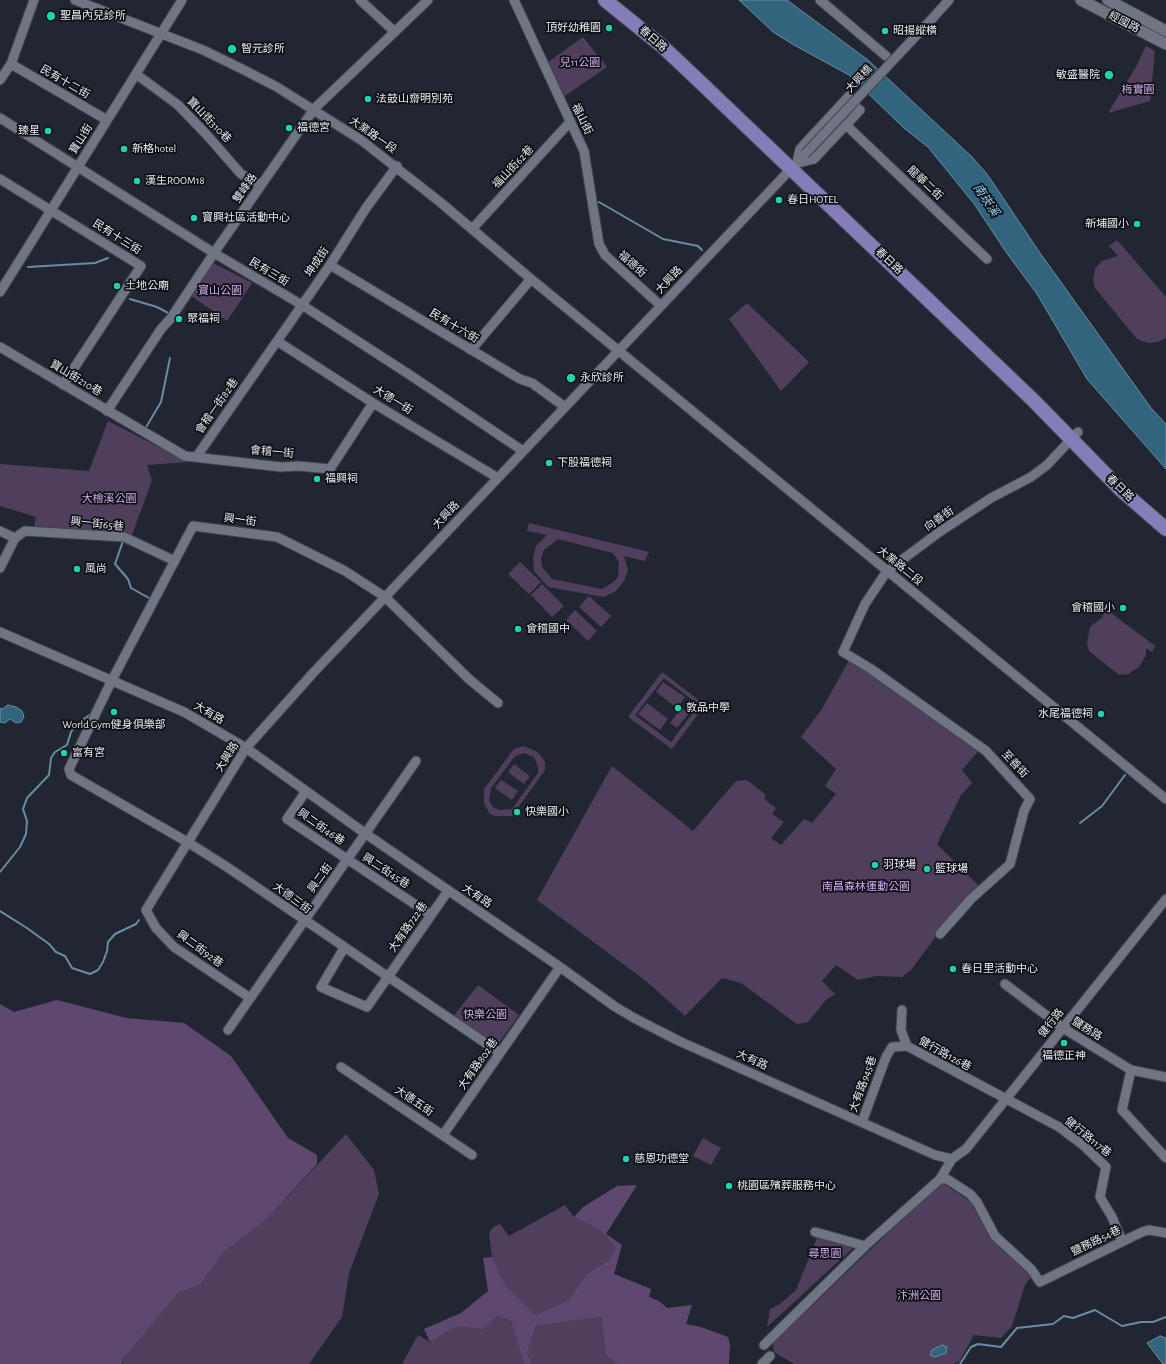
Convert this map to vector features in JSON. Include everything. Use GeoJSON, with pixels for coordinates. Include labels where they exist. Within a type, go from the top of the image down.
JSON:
{"type":"FeatureCollection","features":[{"type":"Feature","properties":{"kind":"main road","name":"春日路"},"geometry":{"type":"LineString","coordinates":[[605,0],[662,46],[798,162]]}},
{"type":"Feature","properties":{"kind":"main road","name":"春日路"},"geometry":{"type":"LineString","coordinates":[[619,0],[668,40],[944,301],[1075,436],[1121,490],[1166,529]]}},
{"type":"Feature","properties":{"kind":"main road","name":"春日路"},"geometry":{"type":"LineString","coordinates":[[1075,436],[1166,517]]}},
{"type":"Feature","properties":{"kind":"street"},"geometry":{"type":"LineString","coordinates":[[0,80],[11,64],[34,0]]}},
{"type":"Feature","properties":{"kind":"street","name":"大業路一段"},"geometry":{"type":"LineString","coordinates":[[75,0],[203,50],[277,87],[314,109],[397,166],[619,351]]}},
{"type":"Feature","properties":{"kind":"street","name":"寶山街"},"geometry":{"type":"LineString","coordinates":[[0,292],[182,0]]}},
{"type":"Feature","properties":{"kind":"street"},"geometry":{"type":"LineString","coordinates":[[360,0],[395,32]]}},
{"type":"Feature","properties":{"kind":"street","name":"雙峰路"},"geometry":{"type":"LineString","coordinates":[[107,411],[161,329],[171,318],[214,253],[314,109],[428,0]]}},
{"type":"Feature","properties":{"kind":"street","name":"福山街"},"geometry":{"type":"LineString","coordinates":[[514,0],[584,151],[599,244],[605,255]]}},
{"type":"Feature","properties":{"kind":"street"},"geometry":{"type":"LineString","coordinates":[[820,0],[886,56]]}},
{"type":"Feature","properties":{"kind":"street","name":"大興橋"},"geometry":{"type":"LineString","coordinates":[[798,162],[949,0]]}},
{"type":"Feature","properties":{"kind":"street","name":"經國路"},"geometry":{"type":"LineString","coordinates":[[1081,0],[1166,44]]}},
{"type":"Feature","properties":{"kind":"street","name":"經國路"},"geometry":{"type":"LineString","coordinates":[[1108,0],[1166,30]]}},
{"type":"Feature","properties":{"kind":"street","name":"民有十二街"},"geometry":{"type":"LineString","coordinates":[[11,64],[107,120]]}},
{"type":"Feature","properties":{"kind":"street","name":"寶山街310巷"},"geometry":{"type":"LineString","coordinates":[[136,74],[178,105],[241,174],[261,185]]}},
{"type":"Feature","properties":{"kind":"street"},"geometry":{"type":"LineString","coordinates":[[848,97],[860,110],[846,125],[814,159],[798,162],[800,149],[848,97]]}},
{"type":"Feature","properties":{"kind":"street","name":"民有三街"},"geometry":{"type":"LineString","coordinates":[[0,118],[214,253],[302,306],[413,377],[523,451]]}},
{"type":"Feature","properties":{"kind":"street","name":"福山街62巷"},"geometry":{"type":"LineString","coordinates":[[473,228],[570,122]]}},
{"type":"Feature","properties":{"kind":"street","name":"龍華二街"},"geometry":{"type":"LineString","coordinates":[[846,125],[988,259]]}},
{"type":"Feature","properties":{"kind":"street","name":"大興路"},"geometry":{"type":"LineString","coordinates":[[146,910],[189,843],[246,748],[314,672],[798,162]]}},
{"type":"Feature","properties":{"kind":"street","name":"坤成街"},"geometry":{"type":"LineString","coordinates":[[257,370],[330,265],[366,208],[397,166]]}},
{"type":"Feature","properties":{"kind":"street","name":"民有十三街"},"geometry":{"type":"LineString","coordinates":[[0,180],[141,266],[63,385]]}},
{"type":"Feature","properties":{"kind":"street","name":"福德街"},"geometry":{"type":"LineString","coordinates":[[605,255],[661,306]]}},
{"type":"Feature","properties":{"kind":"street","name":"民有十六街"},"geometry":{"type":"LineString","coordinates":[[330,265],[520,379],[532,383],[565,407]]}},
{"type":"Feature","properties":{"kind":"street"},"geometry":{"type":"LineString","coordinates":[[471,350],[531,279]]}},
{"type":"Feature","properties":{"kind":"street","name":"大德一街"},"geometry":{"type":"LineString","coordinates":[[277,341],[373,402],[498,478]]}},
{"type":"Feature","properties":{"kind":"street","name":"寶山街210巷"},"geometry":{"type":"LineString","coordinates":[[0,347],[139,430]]}},
{"type":"Feature","properties":{"kind":"street","name":"大業路二段"},"geometry":{"type":"LineString","coordinates":[[619,351],[1166,799]]}},
{"type":"Feature","properties":{"kind":"street","name":"會稽一街82巷"},"geometry":{"type":"LineString","coordinates":[[197,456],[257,370]]}},
{"type":"Feature","properties":{"kind":"street","name":"會稽一街"},"geometry":{"type":"LineString","coordinates":[[139,430],[185,456],[197,456],[281,467],[299,466],[330,469],[373,402]]}},
{"type":"Feature","properties":{"kind":"street","name":"向善街"},"geometry":{"type":"LineString","coordinates":[[843,652],[865,604],[888,571],[938,533],[991,498],[1031,478],[1047,466],[1075,436]]}},
{"type":"Feature","properties":{"kind":"street","name":"興一街"},"geometry":{"type":"LineString","coordinates":[[69,768],[110,682],[193,526],[277,537],[345,571],[385,597],[470,680],[498,703]]}},
{"type":"Feature","properties":{"kind":"street"},"geometry":{"type":"LineString","coordinates":[[0,531],[15,538],[0,568]]}},
{"type":"Feature","properties":{"kind":"street","name":"興一街65巷"},"geometry":{"type":"LineString","coordinates":[[15,538],[25,531],[124,536],[175,561]]}},
{"type":"Feature","properties":{"kind":"street","name":"大有路"},"geometry":{"type":"LineString","coordinates":[[0,632],[110,682],[184,712],[246,748],[366,834],[560,967],[614,1006],[640,1021],[679,1041],[935,1155],[952,1159]]}},
{"type":"Feature","properties":{"kind":"street","name":"至善街"},"geometry":{"type":"LineString","coordinates":[[843,652],[877,673],[986,751],[1030,799],[1024,811],[1010,864],[971,899],[940,934]]}},
{"type":"Feature","properties":{"kind":"street","name":"興二街"},"geometry":{"type":"LineString","coordinates":[[228,1030],[416,761]]}},
{"type":"Feature","properties":{"kind":"street","name":"大德三街"},"geometry":{"type":"LineString","coordinates":[[69,768],[71,776],[189,843],[266,893],[303,921],[500,1053]]}},
{"type":"Feature","properties":{"kind":"street","name":"興二街46巷"},"geometry":{"type":"LineString","coordinates":[[306,791],[287,819],[348,860]]}},
{"type":"Feature","properties":{"kind":"street","name":"興二街45巷"},"geometry":{"type":"LineString","coordinates":[[348,860],[430,915]]}},
{"type":"Feature","properties":{"kind":"street","name":"大有路722巷"},"geometry":{"type":"LineString","coordinates":[[344,948],[321,987],[367,1007],[448,890]]}},
{"type":"Feature","properties":{"kind":"street","name":"健行路"},"geometry":{"type":"LineString","coordinates":[[952,1159],[966,1149],[1005,1098],[1166,898]]}},
{"type":"Feature","properties":{"kind":"street","name":"興二街92巷"},"geometry":{"type":"LineString","coordinates":[[146,910],[156,928],[174,947],[250,998]]}},
{"type":"Feature","properties":{"kind":"street","name":"大有路802巷"},"geometry":{"type":"LineString","coordinates":[[443,1135],[560,967]]}},
{"type":"Feature","properties":{"kind":"street","name":"鹽務路"},"geometry":{"type":"LineString","coordinates":[[1005,984],[1062,1028],[1132,1070],[1166,1077]]}},
{"type":"Feature","properties":{"kind":"street","name":"健行路126巷"},"geometry":{"type":"LineString","coordinates":[[902,1010],[901,1030],[907,1046],[969,1081],[1005,1098]]}},
{"type":"Feature","properties":{"kind":"street","name":"大有路945巷"},"geometry":{"type":"LineString","coordinates":[[862,1122],[886,1057],[892,1047],[907,1046]]}},
{"type":"Feature","properties":{"kind":"street","name":"大德五街"},"geometry":{"type":"LineString","coordinates":[[341,1067],[472,1155]]}},
{"type":"Feature","properties":{"kind":"street"},"geometry":{"type":"LineString","coordinates":[[1132,1070],[1122,1110],[1166,1158]]}},
{"type":"Feature","properties":{"kind":"street","name":"健行路117巷"},"geometry":{"type":"LineString","coordinates":[[1005,1098],[1059,1128],[1083,1145],[1106,1167],[1100,1197],[1112,1217],[1122,1241]]}},
{"type":"Feature","properties":{"kind":"street"},"geometry":{"type":"LineString","coordinates":[[764,1345],[865,1246],[940,1179],[952,1159]]}},
{"type":"Feature","properties":{"kind":"street","name":"鹽務路54巷"},"geometry":{"type":"LineString","coordinates":[[940,1179],[947,1179],[974,1198],[995,1236],[1031,1269],[1040,1282],[1122,1241],[1149,1230],[1166,1233]]}},
{"type":"Feature","properties":{"kind":"street"},"geometry":{"type":"LineString","coordinates":[[815,1232],[865,1246]]}},
{"type":"Feature","properties":{"kind":"street"},"geometry":{"type":"LineString","coordinates":[[762,1364],[770,1356]]}},
{"type":"Feature","properties":{"kind":"green space","name":"兒11公園"},"geometry":{"type":"Polygon","coordinates":[[[583,37],[607,67],[562,98],[547,63],[583,37]]]}},
{"type":"Feature","properties":{"kind":"green space","name":"梅實園"},"geometry":{"type":"Polygon","coordinates":[[[1146,46],[1155,51],[1150,101],[1108,113],[1137,65],[1146,46]]]}},
{"type":"Feature","properties":{"kind":"green space"},"geometry":{"type":"Polygon","coordinates":[[[1117,240],[1166,297],[1166,338],[1158,342],[1148,343],[1137,339],[1095,288],[1093,280],[1095,269],[1102,261],[1118,256],[1109,246],[1117,240]]]}},
{"type":"Feature","properties":{"kind":"green space","name":"寶山公園"},"geometry":{"type":"Polygon","coordinates":[[[211,262],[252,283],[227,321],[190,295],[211,262]]]}},
{"type":"Feature","properties":{"kind":"green space"},"geometry":{"type":"Polygon","coordinates":[[[747,303],[809,362],[781,391],[729,319],[747,303]]]}},
{"type":"Feature","properties":{"kind":"green space","name":"大檜溪公園"},"geometry":{"type":"Polygon","coordinates":[[[108,421],[188,462],[147,465],[152,480],[132,535],[34,528],[36,517],[0,506],[0,464],[89,471],[108,421]]]}},
{"type":"Feature","properties":{"kind":"green space"},"geometry":{"type":"Polygon","coordinates":[[[529,523],[649,552],[645,561],[624,556],[628,570],[624,581],[616,591],[604,597],[548,587],[534,571],[533,558],[536,546],[547,535],[527,531],[529,523]],[[558,539],[544,550],[541,558],[542,567],[552,579],[602,589],[618,577],[619,562],[613,553],[558,539]]]}},
{"type":"Feature","properties":{"kind":"green space"},"geometry":{"type":"Polygon","coordinates":[[[520,562],[541,582],[529,594],[508,574],[520,562]]]}},
{"type":"Feature","properties":{"kind":"green space"},"geometry":{"type":"Polygon","coordinates":[[[542,584],[564,606],[552,617],[531,595],[542,584]]]}},
{"type":"Feature","properties":{"kind":"green space"},"geometry":{"type":"Polygon","coordinates":[[[589,596],[611,616],[601,627],[579,607],[589,596]]]}},
{"type":"Feature","properties":{"kind":"green space"},"geometry":{"type":"Polygon","coordinates":[[[575,610],[597,631],[588,641],[566,620],[575,610]]]}},
{"type":"Feature","properties":{"kind":"green space"},"geometry":{"type":"Polygon","coordinates":[[[1107,610],[1155,646],[1152,652],[1146,648],[1146,655],[1139,667],[1128,674],[1119,675],[1089,651],[1087,643],[1090,627],[1103,617],[1102,616],[1107,610]]]}},
{"type":"Feature","properties":{"kind":"green space","name":"南昌森林運動公園"},"geometry":{"type":"Polygon","coordinates":[[[849,660],[909,699],[980,749],[962,770],[972,783],[961,795],[937,844],[979,886],[951,916],[911,970],[902,977],[876,976],[858,980],[836,965],[822,981],[835,994],[826,1000],[808,1022],[797,1024],[741,983],[722,978],[685,1016],[646,981],[537,900],[612,766],[693,831],[736,781],[747,780],[766,795],[764,799],[776,808],[772,814],[784,822],[771,838],[781,845],[804,819],[812,823],[836,794],[825,786],[836,769],[801,737],[822,709],[849,660]]]}},
{"type":"Feature","properties":{"kind":"green space"},"geometry":{"type":"Polygon","coordinates":[[[662,672],[705,705],[672,749],[628,717],[662,672]],[[664,678],[635,715],[671,742],[699,705],[664,678]]]}},
{"type":"Feature","properties":{"kind":"green space"},"geometry":{"type":"Polygon","coordinates":[[[663,682],[685,697],[677,708],[656,692],[663,682]]]}},
{"type":"Feature","properties":{"kind":"green space"},"geometry":{"type":"Polygon","coordinates":[[[647,703],[668,719],[660,730],[638,714],[647,703]]]}},
{"type":"Feature","properties":{"kind":"green space"},"geometry":{"type":"Polygon","coordinates":[[[681,708],[689,713],[677,728],[670,723],[681,708]]]}},
{"type":"Feature","properties":{"kind":"green space"},"geometry":{"type":"Polygon","coordinates":[[[523,746],[536,751],[545,762],[545,770],[512,816],[495,816],[490,814],[484,803],[484,789],[514,749],[523,746]],[[524,753],[515,756],[491,788],[489,801],[493,807],[499,810],[512,809],[538,773],[538,767],[534,757],[524,753]]]}},
{"type":"Feature","properties":{"kind":"green space"},"geometry":{"type":"Polygon","coordinates":[[[514,764],[530,776],[524,784],[508,772],[514,764]]]}},
{"type":"Feature","properties":{"kind":"green space"},"geometry":{"type":"Polygon","coordinates":[[[501,780],[518,791],[512,800],[495,788],[501,780]]]}},
{"type":"Feature","properties":{"kind":"green space","name":"快樂公園"},"geometry":{"type":"Polygon","coordinates":[[[478,985],[519,1015],[496,1047],[452,1018],[478,985]]]}},
{"type":"Feature","properties":{"kind":"green space"},"geometry":{"type":"Polygon","coordinates":[[[346,1134],[374,1170],[379,1194],[349,1273],[342,1317],[309,1364],[123,1364],[123,1359],[179,1292],[199,1286],[224,1252],[266,1220],[346,1134]]]}},
{"type":"Feature","properties":{"kind":"green space"},"geometry":{"type":"Polygon","coordinates":[[[703,1138],[721,1148],[711,1165],[693,1156],[703,1138]]]}},
{"type":"Feature","properties":{"kind":"green space","name":"汴洲公園"},"geometry":{"type":"Polygon","coordinates":[[[941,1182],[971,1202],[989,1234],[1031,1277],[1025,1285],[1012,1326],[1001,1338],[974,1335],[959,1362],[952,1364],[794,1364],[774,1352],[773,1343],[941,1182]]]}},
{"type":"Feature","properties":{"kind":"green space"},"geometry":{"type":"Polygon","coordinates":[[[565,1205],[574,1217],[601,1231],[616,1248],[611,1258],[587,1274],[569,1300],[535,1315],[506,1286],[492,1257],[489,1233],[493,1227],[500,1224],[509,1236],[565,1205]]]}},
{"type":"Feature","properties":{"kind":"green space","name":"尋思園"},"geometry":{"type":"Polygon","coordinates":[[[817,1238],[854,1247],[767,1327],[770,1309],[780,1304],[796,1290],[817,1238]]]}},
{"type":"Feature","properties":{"kind":"green space"},"geometry":{"type":"Polygon","coordinates":[[[498,1316],[511,1321],[524,1364],[402,1364],[418,1335],[430,1342],[457,1326],[483,1328],[498,1316]]]}},
{"type":"Feature","properties":{"kind":"green space"},"geometry":{"type":"Polygon","coordinates":[[[601,1317],[606,1355],[617,1364],[532,1364],[527,1353],[536,1326],[601,1317]]]}},
{"type":"Feature","properties":{"kind":"shaded area"},"geometry":{"type":"Polygon","coordinates":[[[57,1000],[126,1018],[184,1023],[231,1056],[288,1138],[317,1155],[317,1164],[266,1220],[224,1252],[199,1286],[179,1292],[123,1359],[122,1364],[0,1364],[0,1004],[14,1012],[57,1000]]]}},
{"type":"Feature","properties":{"kind":"shaded area"},"geometry":{"type":"Polygon","coordinates":[[[637,1185],[606,1234],[622,1245],[614,1274],[651,1289],[649,1297],[659,1301],[667,1308],[692,1305],[686,1324],[701,1327],[728,1337],[730,1345],[729,1364],[617,1364],[606,1355],[601,1317],[536,1326],[527,1353],[532,1364],[524,1364],[511,1321],[498,1316],[483,1329],[457,1326],[430,1342],[424,1329],[461,1313],[488,1291],[483,1258],[492,1257],[506,1286],[535,1315],[569,1300],[587,1274],[610,1259],[616,1248],[601,1231],[574,1217],[583,1207],[617,1186],[637,1185]]]}},
{"type":"Feature","properties":{"kind":"water","name":"南崁溪"},"geometry":{"type":"Polygon","coordinates":[[[739,0],[787,0],[868,60],[972,157],[987,174],[1040,253],[1151,408],[1166,424],[1166,469],[1087,379],[1037,294],[1006,252],[975,205],[928,147],[905,129],[849,75],[773,32],[739,0]]]}},
{"type":"Feature","properties":{"kind":"water"},"geometry":{"type":"Polygon","coordinates":[[[8,705],[16,707],[22,711],[24,717],[21,722],[16,723],[10,719],[5,723],[0,722],[0,708],[2,709],[8,705]]]}},
{"type":"Feature","properties":{"kind":"water"},"geometry":{"type":"Polygon","coordinates":[[[1160,1336],[1166,1338],[1166,1364],[1163,1364],[1147,1343],[1160,1336]]]}},
{"type":"Feature","properties":{"kind":"water"},"geometry":{"type":"Polygon","coordinates":[[[942,1345],[947,1347],[946,1353],[935,1357],[930,1355],[932,1350],[942,1345]]]}},
{"type":"Feature","properties":{"kind":"waterway"},"geometry":{"type":"LineString","coordinates":[[599,202],[663,239],[698,246],[702,250]]}},
{"type":"Feature","properties":{"kind":"waterway"},"geometry":{"type":"LineString","coordinates":[[28,267],[95,263],[108,258]]}},
{"type":"Feature","properties":{"kind":"waterway"},"geometry":{"type":"LineString","coordinates":[[130,299],[157,307],[170,314]]}},
{"type":"Feature","properties":{"kind":"waterway"},"geometry":{"type":"LineString","coordinates":[[145,429],[161,402],[170,358]]}},
{"type":"Feature","properties":{"kind":"waterway"},"geometry":{"type":"LineString","coordinates":[[123,541],[115,564],[128,579],[131,588],[149,598]]}},
{"type":"Feature","properties":{"kind":"waterway"},"geometry":{"type":"LineString","coordinates":[[0,872],[20,847],[26,834],[27,821],[23,809],[27,798],[49,775],[51,758],[55,752],[67,745],[71,732],[77,724],[91,714]]}},
{"type":"Feature","properties":{"kind":"waterway"},"geometry":{"type":"LineString","coordinates":[[1080,823],[1102,806],[1125,775]]}},
{"type":"Feature","properties":{"kind":"waterway"},"geometry":{"type":"LineString","coordinates":[[0,911],[49,944],[56,952],[65,956],[72,968],[90,974],[98,970],[107,951],[108,942],[115,934],[136,924],[139,920]]}},
{"type":"Feature","properties":{"kind":"waterway"},"geometry":{"type":"LineString","coordinates":[[960,1364],[971,1347],[978,1344],[1001,1347],[1017,1328],[1053,1324],[1064,1316],[1073,1318],[1095,1310],[1122,1326],[1141,1322],[1153,1322],[1166,1317]]}},
{"type":"Feature","properties":{"kind":"place","name":"聖昌內兒診所"},"geometry":{"type":"Point","coordinates":[51,16]}},
{"type":"Feature","properties":{"kind":"place","name":"頂好幼稚園"},"geometry":{"type":"Point","coordinates":[609,28]}},
{"type":"Feature","properties":{"kind":"place","name":"昭揚縱橫"},"geometry":{"type":"Point","coordinates":[885,31]}},
{"type":"Feature","properties":{"kind":"place","name":"智元診所"},"geometry":{"type":"Point","coordinates":[232,49]}},
{"type":"Feature","properties":{"kind":"place","name":"敏盛醫院"},"geometry":{"type":"Point","coordinates":[1109,75]}},
{"type":"Feature","properties":{"kind":"place","name":"法鼓山齋明別苑"},"geometry":{"type":"Point","coordinates":[368,99]}},
{"type":"Feature","properties":{"kind":"place","name":"福德宮"},"geometry":{"type":"Point","coordinates":[289,128]}},
{"type":"Feature","properties":{"kind":"place","name":"臻星"},"geometry":{"type":"Point","coordinates":[48,131]}},
{"type":"Feature","properties":{"kind":"place","name":"新格hotel"},"geometry":{"type":"Point","coordinates":[124,149]}},
{"type":"Feature","properties":{"kind":"place","name":"漢生ROOM18"},"geometry":{"type":"Point","coordinates":[137,181]}},
{"type":"Feature","properties":{"kind":"place","name":"春日HOTEL"},"geometry":{"type":"Point","coordinates":[779,200]}},
{"type":"Feature","properties":{"kind":"place","name":"寶興社區活動中心"},"geometry":{"type":"Point","coordinates":[194,218]}},
{"type":"Feature","properties":{"kind":"place","name":"新埔國小"},"geometry":{"type":"Point","coordinates":[1137,224]}},
{"type":"Feature","properties":{"kind":"place","name":"土地公廟"},"geometry":{"type":"Point","coordinates":[117,286]}},
{"type":"Feature","properties":{"kind":"place","name":"聚福祠"},"geometry":{"type":"Point","coordinates":[179,319]}},
{"type":"Feature","properties":{"kind":"place","name":"永欣診所"},"geometry":{"type":"Point","coordinates":[571,378]}},
{"type":"Feature","properties":{"kind":"place","name":"下股福德祠"},"geometry":{"type":"Point","coordinates":[549,463]}},
{"type":"Feature","properties":{"kind":"place","name":"福興祠"},"geometry":{"type":"Point","coordinates":[317,479]}},
{"type":"Feature","properties":{"kind":"place","name":"風尚"},"geometry":{"type":"Point","coordinates":[77,569]}},
{"type":"Feature","properties":{"kind":"place","name":"會稽國小"},"geometry":{"type":"Point","coordinates":[1123,608]}},
{"type":"Feature","properties":{"kind":"place","name":"會稽國中"},"geometry":{"type":"Point","coordinates":[518,629]}},
{"type":"Feature","properties":{"kind":"place","name":"敦品中學"},"geometry":{"type":"Point","coordinates":[678,708]}},
{"type":"Feature","properties":{"kind":"place","name":"World Gym健身俱樂部"},"geometry":{"type":"Point","coordinates":[114,712]}},
{"type":"Feature","properties":{"kind":"place","name":"水尾福德祠"},"geometry":{"type":"Point","coordinates":[1101,714]}},
{"type":"Feature","properties":{"kind":"place","name":"富有宮"},"geometry":{"type":"Point","coordinates":[64,753]}},
{"type":"Feature","properties":{"kind":"place","name":"快樂國小"},"geometry":{"type":"Point","coordinates":[517,812]}},
{"type":"Feature","properties":{"kind":"place","name":"羽球場"},"geometry":{"type":"Point","coordinates":[875,865]}},
{"type":"Feature","properties":{"kind":"place","name":"籃球場"},"geometry":{"type":"Point","coordinates":[927,869]}},
{"type":"Feature","properties":{"kind":"place","name":"春日里活動中心"},"geometry":{"type":"Point","coordinates":[953,969]}},
{"type":"Feature","properties":{"kind":"place","name":"福德正神"},"geometry":{"type":"Point","coordinates":[1064,1043]}},
{"type":"Feature","properties":{"kind":"place","name":"慈恩功德堂"},"geometry":{"type":"Point","coordinates":[626,1159]}},
{"type":"Feature","properties":{"kind":"place","name":"桃園區殯葬服務中心"},"geometry":{"type":"Point","coordinates":[729,1186]}}]}
